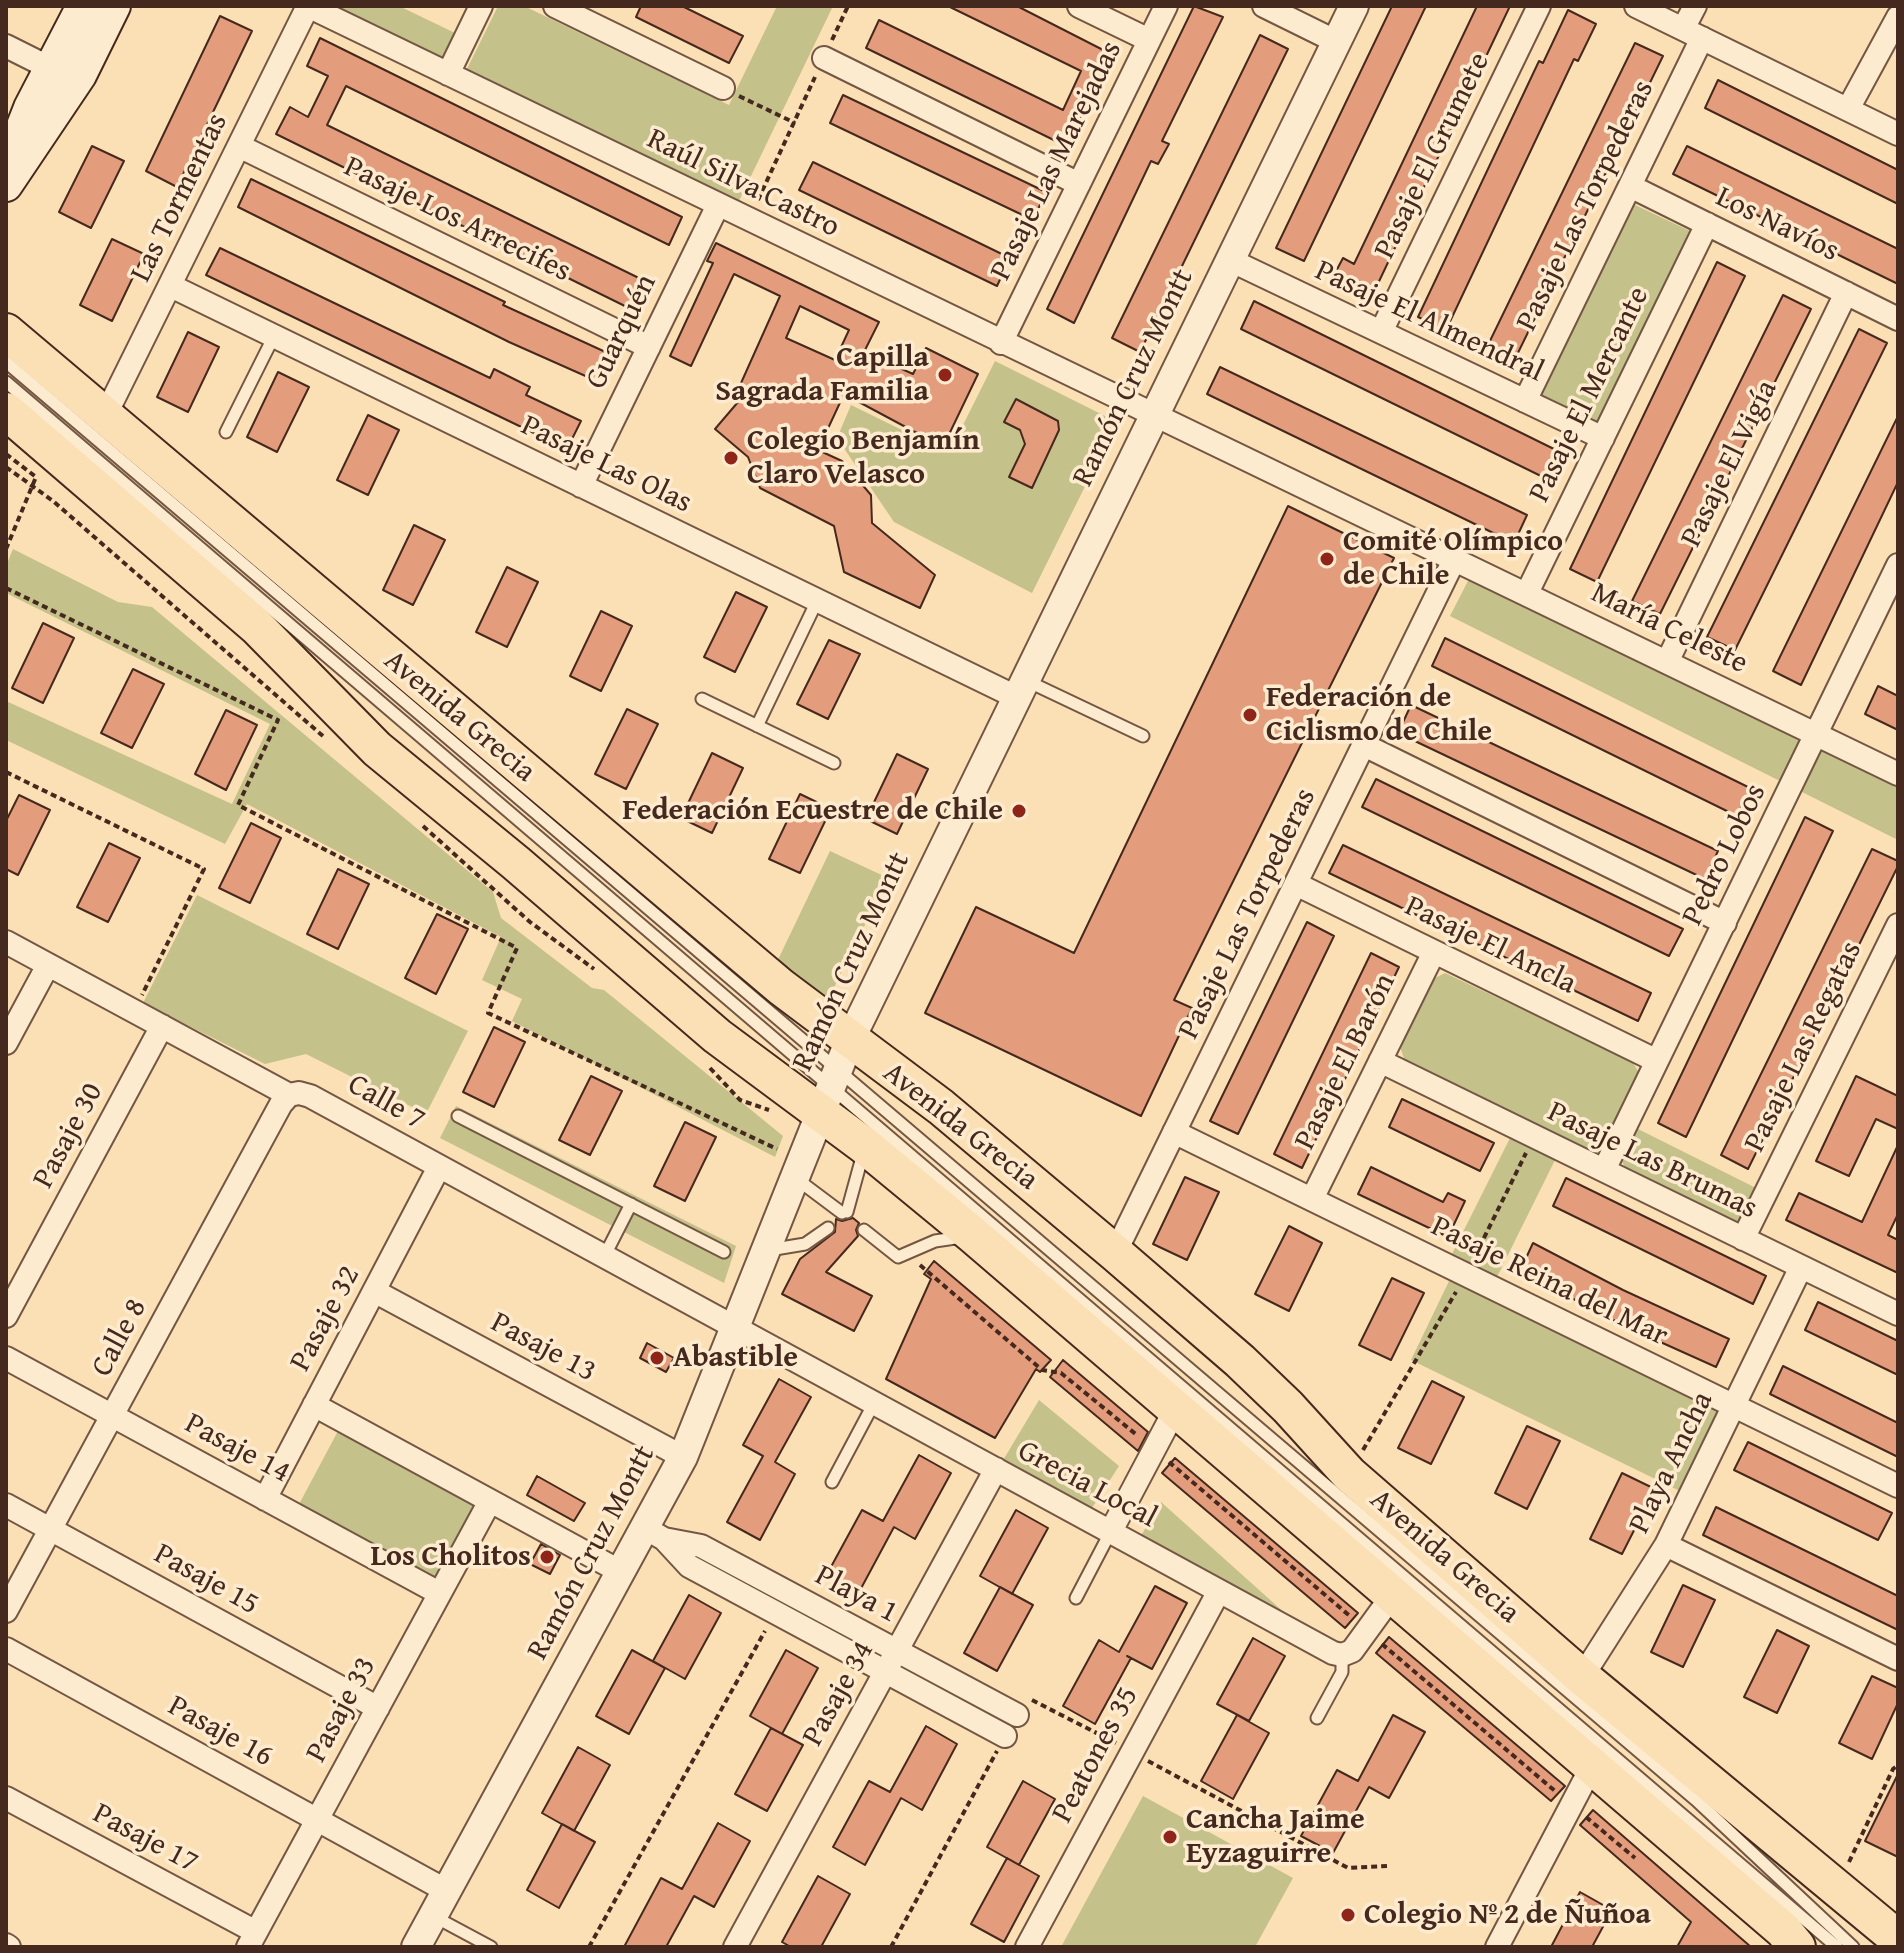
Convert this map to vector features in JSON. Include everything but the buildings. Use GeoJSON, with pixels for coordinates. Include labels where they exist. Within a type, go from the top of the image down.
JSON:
{"type":"FeatureCollection","features":[{"type":"Feature","properties":{"kind":"main road"},"geometry":{"type":"LineString","coordinates":[[6,185],[73,56],[83,6]]}},
{"type":"Feature","properties":{"kind":"main road"},"geometry":{"type":"LineString","coordinates":[[6,171],[21,128],[114,6]]}},
{"type":"Feature","properties":{"kind":"main road","name":"Avenida Grecia"},"geometry":{"type":"LineString","coordinates":[[6,332],[637,867],[834,1077],[865,1146],[1176,1408],[1783,1930],[1797,1947]]}},
{"type":"Feature","properties":{"kind":"main road","name":"Avenida Grecia"},"geometry":{"type":"LineString","coordinates":[[6,411],[256,626],[377,749],[516,863],[717,1036],[834,1077],[941,1107],[1240,1361],[1349,1474],[1582,1677],[1898,1939]]}},
{"type":"Feature","properties":{"kind":"street","name":"Raúl Silva Castro"},"geometry":{"type":"LineString","coordinates":[[308,6],[1001,343],[1154,414]]}},
{"type":"Feature","properties":{"kind":"street","name":"Las Tormentas"},"geometry":{"type":"LineString","coordinates":[[105,416],[308,6]]}},
{"type":"Feature","properties":{"kind":"street"},"geometry":{"type":"LineString","coordinates":[[448,74],[481,6]]}},
{"type":"Feature","properties":{"kind":"street"},"geometry":{"type":"LineString","coordinates":[[555,6],[723,88]]}},
{"type":"Feature","properties":{"kind":"street"},"geometry":{"type":"LineString","coordinates":[[1079,6],[1149,40]]}},
{"type":"Feature","properties":{"kind":"street","name":"Pasaje Las Marejadas"},"geometry":{"type":"LineString","coordinates":[[1001,343],[1166,6]]}},
{"type":"Feature","properties":{"kind":"street"},"geometry":{"type":"LineString","coordinates":[[1264,6],[1337,42]]}},
{"type":"Feature","properties":{"kind":"street","name":"Ramón Cruz Montt"},"geometry":{"type":"LineString","coordinates":[[416,1947],[621,1572],[654,1534],[834,1077],[1020,688],[1354,6]]}},
{"type":"Feature","properties":{"kind":"street","name":"Pasaje El Grumete"},"geometry":{"type":"LineString","coordinates":[[1381,332],[1539,6]]}},
{"type":"Feature","properties":{"kind":"street"},"geometry":{"type":"LineString","coordinates":[[1636,6],[1898,134]]}},
{"type":"Feature","properties":{"kind":"street","name":"Pasaje Las Torpederas"},"geometry":{"type":"LineString","coordinates":[[1525,401],[1630,186],[1692,33],[1695,6]]}},
{"type":"Feature","properties":{"kind":"street"},"geometry":{"type":"LineString","coordinates":[[1848,109],[1898,17]]}},
{"type":"Feature","properties":{"kind":"street"},"geometry":{"type":"LineString","coordinates":[[6,46],[73,56]]}},
{"type":"Feature","properties":{"kind":"street"},"geometry":{"type":"LineString","coordinates":[[824,58],[1079,184]]}},
{"type":"Feature","properties":{"kind":"street","name":"Pasaje Los Arrecifes"},"geometry":{"type":"LineString","coordinates":[[239,146],[649,347]]}},
{"type":"Feature","properties":{"kind":"street","name":"Los Navíos"},"geometry":{"type":"LineString","coordinates":[[1630,186],[1898,319]]}},
{"type":"Feature","properties":{"kind":"street","name":"Guarquén"},"geometry":{"type":"LineString","coordinates":[[581,486],[718,205]]}},
{"type":"Feature","properties":{"kind":"street","name":"Pasaje El Mercante"},"geometry":{"type":"LineString","coordinates":[[1527,593],[1707,224]]}},
{"type":"Feature","properties":{"kind":"street","name":"Pasaje El Almendral"},"geometry":{"type":"LineString","coordinates":[[1230,260],[1603,438]]}},
{"type":"Feature","properties":{"kind":"street","name":"Pasaje Las Olas"},"geometry":{"type":"LineString","coordinates":[[171,286],[817,601],[1020,688]]}},
{"type":"Feature","properties":{"kind":"street","name":"Pasaje El Vigía"},"geometry":{"type":"LineString","coordinates":[[1667,662],[1846,293]]}},
{"type":"Feature","properties":{"kind":"street","name":"María Celeste"},"geometry":{"type":"LineString","coordinates":[[1154,414],[1898,774]]}},
{"type":"Feature","properties":{"kind":"street","name":"Pasaje Las Torpederas"},"geometry":{"type":"LineString","coordinates":[[1115,1253],[1455,558]]}},
{"type":"Feature","properties":{"kind":"street","name":"Pedro Lobos"},"geometry":{"type":"LineString","coordinates":[[1604,1170],[1895,578]]}},
{"type":"Feature","properties":{"kind":"street"},"geometry":{"type":"LineString","coordinates":[[1364,745],[1725,923]]}},
{"type":"Feature","properties":{"kind":"street","name":"Pasaje El Ancla"},"geometry":{"type":"LineString","coordinates":[[1296,884],[1657,1061]]}},
{"type":"Feature","properties":{"kind":"street","name":"Pasaje Las Regatas"},"geometry":{"type":"LineString","coordinates":[[1743,1239],[1898,925]]}},
{"type":"Feature","properties":{"kind":"street","name":"Calle 7"},"geometry":{"type":"LineString","coordinates":[[6,942],[289,1095],[299,1093],[310,1096],[734,1328]]}},
{"type":"Feature","properties":{"kind":"street","name":"Pasaje El Barón"},"geometry":{"type":"LineString","coordinates":[[1312,1199],[1434,952]]}},
{"type":"Feature","properties":{"kind":"street"},"geometry":{"type":"LineString","coordinates":[[6,1043],[48,965]]}},
{"type":"Feature","properties":{"kind":"street","name":"Pasaje 30"},"geometry":{"type":"LineString","coordinates":[[6,1316],[162,1026]]}},
{"type":"Feature","properties":{"kind":"street","name":"Pasaje Las Brumas"},"geometry":{"type":"LineString","coordinates":[[1380,1061],[1898,1314]]}},
{"type":"Feature","properties":{"kind":"street","name":"Calle 8"},"geometry":{"type":"LineString","coordinates":[[6,1611],[281,1104],[289,1095]]}},
{"type":"Feature","properties":{"kind":"street","name":"Pasaje Reina del Mar"},"geometry":{"type":"LineString","coordinates":[[1174,1132],[1898,1486]]}},
{"type":"Feature","properties":{"kind":"street","name":"Pasaje 32"},"geometry":{"type":"LineString","coordinates":[[265,1499],[439,1167]]}},
{"type":"Feature","properties":{"kind":"street","name":"Playa Ancha"},"geometry":{"type":"LineString","coordinates":[[1582,1677],[1666,1545],[1801,1267]]}},
{"type":"Feature","properties":{"kind":"street","name":"Pasaje 13"},"geometry":{"type":"LineString","coordinates":[[374,1291],[683,1457]]}},
{"type":"Feature","properties":{"kind":"street","name":"Grecia Local"},"geometry":{"type":"LineString","coordinates":[[734,1328],[1342,1655]]}},
{"type":"Feature","properties":{"kind":"street","name":"Pasaje 14"},"geometry":{"type":"LineString","coordinates":[[6,1358],[439,1593]]}},
{"type":"Feature","properties":{"kind":"street"},"geometry":{"type":"LineString","coordinates":[[314,1405],[621,1572]]}},
{"type":"Feature","properties":{"kind":"street"},"geometry":{"type":"LineString","coordinates":[[1111,1531],[1176,1408]]}},
{"type":"Feature","properties":{"kind":"street","name":"Pasaje 34"},"geometry":{"type":"LineString","coordinates":[[735,1947],[996,1469]]}},
{"type":"Feature","properties":{"kind":"street","name":"Pasaje 33"},"geometry":{"type":"LineString","coordinates":[[252,1940],[490,1501]]}},
{"type":"Feature","properties":{"kind":"street","name":"Pasaje 15"},"geometry":{"type":"LineString","coordinates":[[6,1505],[378,1708]]}},
{"type":"Feature","properties":{"kind":"street","name":"Playa 1"},"geometry":{"type":"LineString","coordinates":[[654,1534],[689,1566],[1005,1736]]}},
{"type":"Feature","properties":{"kind":"street","name":"Playa 1"},"geometry":{"type":"LineString","coordinates":[[654,1534],[701,1546],[1017,1715]]}},
{"type":"Feature","properties":{"kind":"street"},"geometry":{"type":"LineString","coordinates":[[1666,1545],[1898,1659]]}},
{"type":"Feature","properties":{"kind":"street","name":"Peatones 35"},"geometry":{"type":"LineString","coordinates":[[1027,1947],[1219,1591]]}},
{"type":"Feature","properties":{"kind":"street"},"geometry":{"type":"LineString","coordinates":[[1342,1655],[1352,1651],[1392,1596]]}},
{"type":"Feature","properties":{"kind":"street","name":"Pasaje 16"},"geometry":{"type":"LineString","coordinates":[[6,1649],[447,1891]]}},
{"type":"Feature","properties":{"kind":"street"},"geometry":{"type":"LineString","coordinates":[[1497,1947],[1592,1766]]}},
{"type":"Feature","properties":{"kind":"street","name":"Pasaje 17"},"geometry":{"type":"LineString","coordinates":[[6,1798],[252,1940]]}},
{"type":"Feature","properties":{"kind":"lane"},"geometry":{"type":"LineString","coordinates":[[226,432],[274,336]]}},
{"type":"Feature","properties":{"kind":"lane"},"geometry":{"type":"LineString","coordinates":[[6,362],[1837,1947]]}},
{"type":"Feature","properties":{"kind":"lane"},"geometry":{"type":"LineString","coordinates":[[6,382],[1696,1800],[1853,1947]]}},
{"type":"Feature","properties":{"kind":"lane"},"geometry":{"type":"LineString","coordinates":[[757,726],[817,601]]}},
{"type":"Feature","properties":{"kind":"lane"},"geometry":{"type":"LineString","coordinates":[[1020,688],[1143,736]]}},
{"type":"Feature","properties":{"kind":"lane"},"geometry":{"type":"LineString","coordinates":[[702,699],[834,763]]}},
{"type":"Feature","properties":{"kind":"lane"},"geometry":{"type":"LineString","coordinates":[[458,1116],[724,1252]]}},
{"type":"Feature","properties":{"kind":"lane"},"geometry":{"type":"LineString","coordinates":[[793,1177],[844,1212],[865,1146]]}},
{"type":"Feature","properties":{"kind":"lane"},"geometry":{"type":"LineString","coordinates":[[604,1257],[631,1204]]}},
{"type":"Feature","properties":{"kind":"lane"},"geometry":{"type":"LineString","coordinates":[[764,1251],[805,1244],[828,1228]]}},
{"type":"Feature","properties":{"kind":"lane"},"geometry":{"type":"LineString","coordinates":[[864,1230],[898,1257],[935,1241],[973,1235]]}},
{"type":"Feature","properties":{"kind":"lane"},"geometry":{"type":"LineString","coordinates":[[832,1482],[874,1403]]}},
{"type":"Feature","properties":{"kind":"lane"},"geometry":{"type":"LineString","coordinates":[[1076,1598],[1111,1531]]}},
{"type":"Feature","properties":{"kind":"lane"},"geometry":{"type":"LineString","coordinates":[[1317,1718],[1342,1672],[1342,1655]]}},
{"type":"Feature","properties":{"kind":"lane"},"geometry":{"type":"LineString","coordinates":[[433,1916],[491,1947]]}},
{"type":"Feature","properties":{"kind":"path"},"geometry":{"type":"LineString","coordinates":[[748,220],[848,6]]}},
{"type":"Feature","properties":{"kind":"path"},"geometry":{"type":"LineString","coordinates":[[723,88],[795,123]]}},
{"type":"Feature","properties":{"kind":"path"},"geometry":{"type":"LineString","coordinates":[[6,454],[36,477],[6,549]]}},
{"type":"Feature","properties":{"kind":"path"},"geometry":{"type":"LineString","coordinates":[[6,467],[150,583],[330,742]]}},
{"type":"Feature","properties":{"kind":"path"},"geometry":{"type":"LineString","coordinates":[[6,588],[278,720],[238,805],[517,948],[488,1013],[777,1149]]}},
{"type":"Feature","properties":{"kind":"path"},"geometry":{"type":"LineString","coordinates":[[6,772],[204,869],[134,1011]]}},
{"type":"Feature","properties":{"kind":"path"},"geometry":{"type":"LineString","coordinates":[[420,822],[530,922],[603,976]]}},
{"type":"Feature","properties":{"kind":"path"},"geometry":{"type":"LineString","coordinates":[[1349,1474],[1466,1275],[1535,1137]]}},
{"type":"Feature","properties":{"kind":"path"},"geometry":{"type":"LineString","coordinates":[[919,1263],[1042,1370],[1061,1373],[1155,1450],[1635,1858]]}},
{"type":"Feature","properties":{"kind":"path"},"geometry":{"type":"LineString","coordinates":[[589,1947],[776,1612]]}},
{"type":"Feature","properties":{"kind":"path"},"geometry":{"type":"LineString","coordinates":[[1837,1890],[1893,1769],[1898,1765]]}},
{"type":"Feature","properties":{"kind":"shaded area"},"geometry":{"type":"Polygon","coordinates":[[[321,6],[399,6],[455,33],[440,64],[321,6]]]}},
{"type":"Feature","properties":{"kind":"shaded area"},"geometry":{"type":"Polygon","coordinates":[[[498,6],[524,6],[729,105],[777,6],[833,6],[737,205],[465,73],[498,6]]]}},
{"type":"Feature","properties":{"kind":"shaded area"},"geometry":{"type":"Polygon","coordinates":[[[1631,203],[1692,232],[1597,427],[1536,397],[1631,203]]]}},
{"type":"Feature","properties":{"kind":"shaded area"},"geometry":{"type":"Polygon","coordinates":[[[995,361],[1117,422],[1032,593],[894,522],[837,438],[851,405],[949,453],[995,361]]]}},
{"type":"Feature","properties":{"kind":"shaded area"},"geometry":{"type":"Polygon","coordinates":[[[13,549],[118,602],[152,607],[493,892],[501,918],[592,988],[604,990],[783,1136],[775,1157],[512,1021],[522,999],[482,980],[501,937],[247,804],[225,844],[6,740],[6,701],[232,804],[270,724],[6,593],[6,566],[13,549]]]}},
{"type":"Feature","properties":{"kind":"shaded area"},"geometry":{"type":"Polygon","coordinates":[[[1469,579],[1898,782],[1898,840],[1450,616],[1469,579]]]}},
{"type":"Feature","properties":{"kind":"shaded area"},"geometry":{"type":"Polygon","coordinates":[[[830,851],[888,878],[824,1008],[774,968],[830,851]]]}},
{"type":"Feature","properties":{"kind":"shaded area"},"geometry":{"type":"Polygon","coordinates":[[[197,895],[468,1031],[426,1114],[306,1054],[265,1064],[143,1003],[197,895]]]}},
{"type":"Feature","properties":{"kind":"shaded area"},"geometry":{"type":"Polygon","coordinates":[[[1445,973],[1632,1061],[1639,1073],[1603,1145],[1588,1149],[1406,1064],[1400,1047],[1433,979],[1445,973]]]}},
{"type":"Feature","properties":{"kind":"shaded area"},"geometry":{"type":"Polygon","coordinates":[[[456,1106],[736,1246],[724,1283],[440,1138],[456,1106]]]}},
{"type":"Feature","properties":{"kind":"shaded area"},"geometry":{"type":"Polygon","coordinates":[[[1634,1127],[1758,1189],[1738,1229],[1628,1173],[1619,1156],[1634,1127]]]}},
{"type":"Feature","properties":{"kind":"shaded area"},"geometry":{"type":"Polygon","coordinates":[[[1512,1134],[1557,1156],[1495,1281],[1450,1258],[1512,1134]]]}},
{"type":"Feature","properties":{"kind":"shaded area"},"geometry":{"type":"Polygon","coordinates":[[[1451,1277],[1722,1410],[1682,1492],[1411,1360],[1451,1277]]]}},
{"type":"Feature","properties":{"kind":"shaded area"},"geometry":{"type":"Polygon","coordinates":[[[1039,1400],[1119,1466],[1090,1511],[1002,1462],[1039,1400]]]}},
{"type":"Feature","properties":{"kind":"shaded area"},"geometry":{"type":"Polygon","coordinates":[[[338,1431],[475,1504],[434,1581],[297,1508],[338,1431]]]}},
{"type":"Feature","properties":{"kind":"shaded area"},"geometry":{"type":"Polygon","coordinates":[[[1161,1502],[1287,1615],[1281,1622],[1139,1539],[1161,1502]]]}},
{"type":"Feature","properties":{"kind":"shaded area","name":"Cancha Jaime Eyzaguirre"},"geometry":{"type":"Polygon","coordinates":[[[1143,1796],[1293,1878],[1255,1947],[1061,1947],[1143,1796]]]}},
{"type":"Feature","properties":{"kind":"place","name":"Capilla Sagrada Familia"},"geometry":{"type":"Point","coordinates":[945,375]}},
{"type":"Feature","properties":{"kind":"place","name":"Colegio Benjamín Claro Velasco"},"geometry":{"type":"Point","coordinates":[731,458]}},
{"type":"Feature","properties":{"kind":"place","name":"Comité Olímpico de Chile"},"geometry":{"type":"Point","coordinates":[1327,559]}},
{"type":"Feature","properties":{"kind":"place","name":"Federación de Ciclismo de Chile"},"geometry":{"type":"Point","coordinates":[1250,715]}},
{"type":"Feature","properties":{"kind":"place","name":"Federación Ecuestre de Chile"},"geometry":{"type":"Point","coordinates":[1019,811]}},
{"type":"Feature","properties":{"kind":"place","name":"Abastible"},"geometry":{"type":"Point","coordinates":[657,1358]}},
{"type":"Feature","properties":{"kind":"place","name":"Los Cholitos"},"geometry":{"type":"Point","coordinates":[547,1557]}},
{"type":"Feature","properties":{"kind":"place","name":"Cancha Jaime Eyzaguirre"},"geometry":{"type":"Point","coordinates":[1170,1837]}},
{"type":"Feature","properties":{"kind":"place","name":"Colegio Nº 2 de Ñuñoa"},"geometry":{"type":"Point","coordinates":[1348,1915]}}]}
